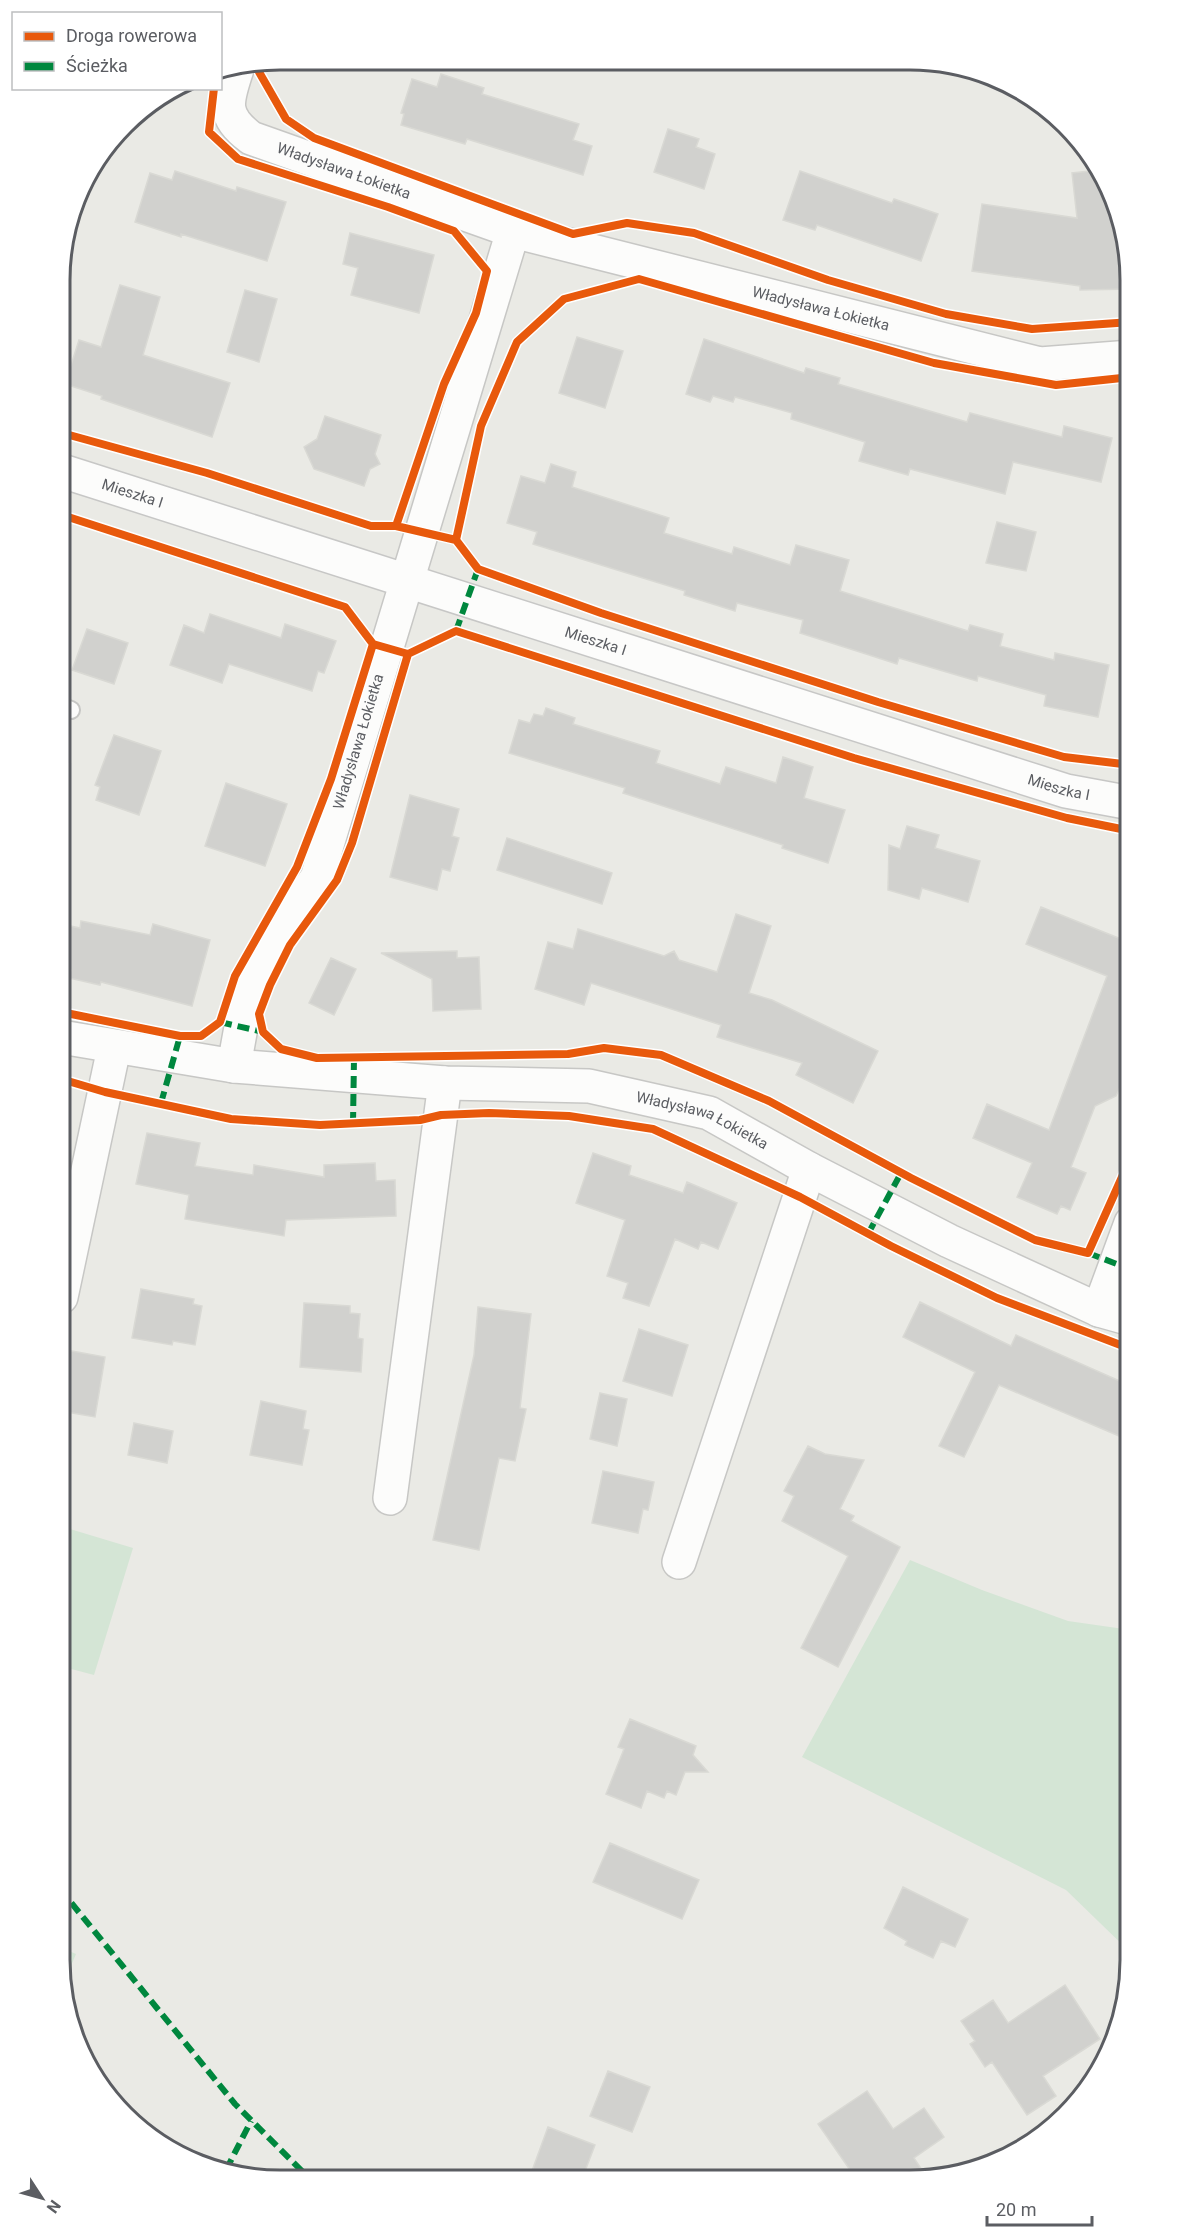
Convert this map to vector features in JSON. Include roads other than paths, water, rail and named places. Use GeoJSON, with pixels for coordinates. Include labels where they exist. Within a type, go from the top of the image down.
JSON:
{"type":"FeatureCollection","features":[{"type":"Feature","properties":{"kind":"street","name":"Władysława Łokietka"},"geometry":{"type":"LineString","coordinates":[[235,76],[229,93],[229,110],[234,125],[251,138],[513,231],[1040,364],[1120,358]]}},
{"type":"Feature","properties":{"kind":"street","name":"Władysława Łokietka"},"geometry":{"type":"LineString","coordinates":[[234,1066],[245,1005],[267,945],[317,878],[513,231]]}},
{"type":"Feature","properties":{"kind":"street","name":"Mieszka I"},"geometry":{"type":"LineString","coordinates":[[70,474],[1054,787],[1120,801]]}},
{"type":"Feature","properties":{"kind":"street","name":"Władysława Łokietka"},"geometry":{"type":"LineString","coordinates":[[70,1039],[114,1048],[234,1066],[445,1083],[589,1086],[710,1113],[809,1169],[949,1241],[1099,1310],[1120,1316]]}},
{"type":"Feature","properties":{"kind":"street"},"geometry":{"type":"LineString","coordinates":[[70,1238],[114,1048]]}},
{"type":"Feature","properties":{"kind":"street"},"geometry":{"type":"LineString","coordinates":[[390,1498],[445,1083]]}},
{"type":"Feature","properties":{"kind":"street"},"geometry":{"type":"LineString","coordinates":[[679,1562],[809,1169]]}},
{"type":"Feature","properties":{"kind":"street"},"geometry":{"type":"LineString","coordinates":[[1099,1310],[1120,1253]]}}]}
